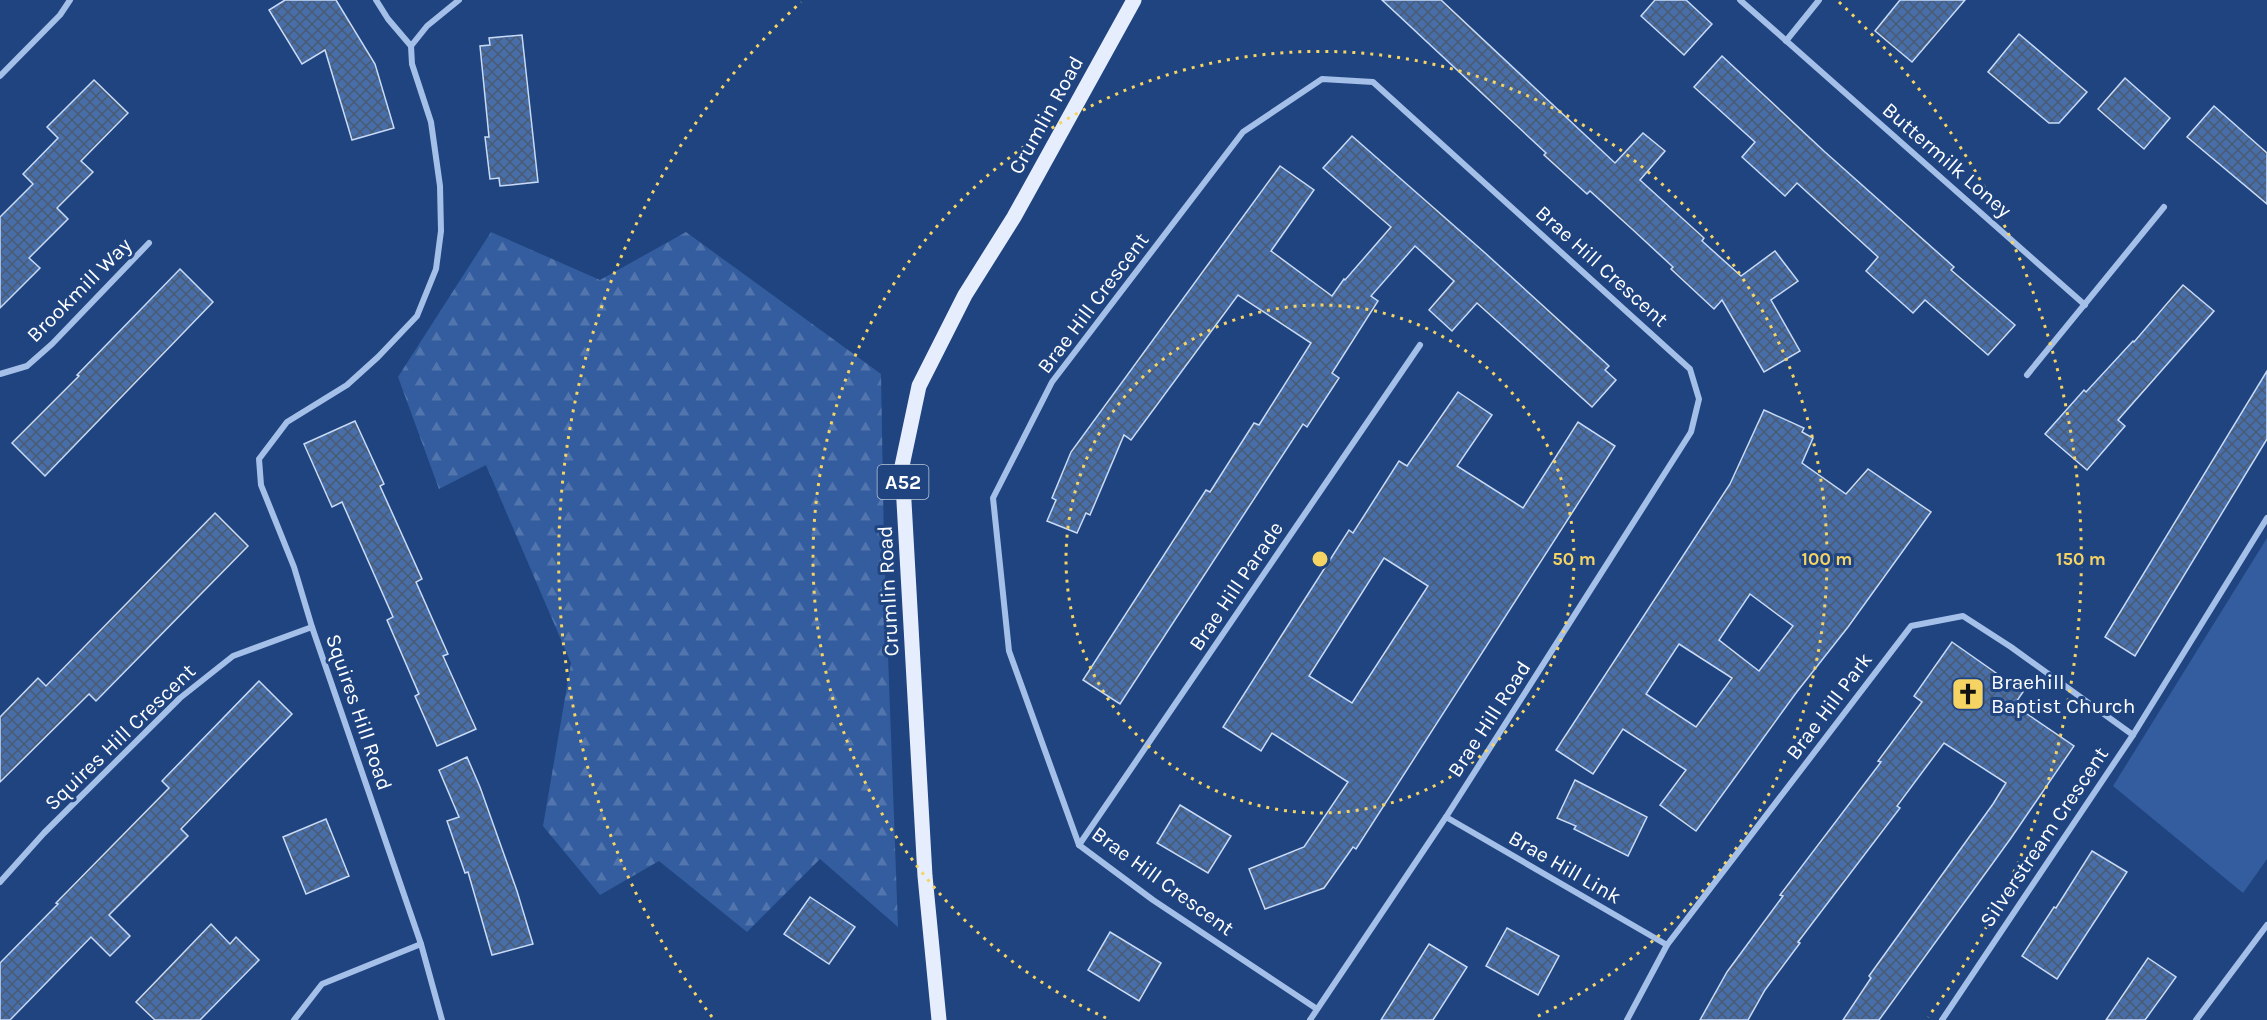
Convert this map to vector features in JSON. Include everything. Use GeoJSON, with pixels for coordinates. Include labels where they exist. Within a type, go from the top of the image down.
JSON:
{"type":"FeatureCollection","features":[{"type":"Feature","properties":{"kind":"main road","name":"Crumlin Road"},"geometry":{"type":"LineString","coordinates":[[939,1020],[925,876],[902,466],[919,386],[965,295],[1014,217],[1134,0]]}},
{"type":"Feature","properties":{"kind":"street"},"geometry":{"type":"LineString","coordinates":[[0,76],[60,15],[70,0]]}},
{"type":"Feature","properties":{"kind":"street"},"geometry":{"type":"LineString","coordinates":[[376,0],[388,19],[411,46],[427,26],[459,0]]}},
{"type":"Feature","properties":{"kind":"street","name":"Buttermilk Loney"},"geometry":{"type":"LineString","coordinates":[[1740,0],[2085,304]]}},
{"type":"Feature","properties":{"kind":"street"},"geometry":{"type":"LineString","coordinates":[[1786,41],[1819,0]]}},
{"type":"Feature","properties":{"kind":"street","name":"Squires Hill Road"},"geometry":{"type":"LineString","coordinates":[[411,46],[412,64],[431,122],[440,186],[441,231],[436,269],[417,315],[378,357],[347,385],[287,422],[259,459],[261,485],[294,567],[312,627],[421,944],[442,1020]]}},
{"type":"Feature","properties":{"kind":"street","name":"Brae Hill Crescent"},"geometry":{"type":"LineString","coordinates":[[1317,1009],[1153,900],[1079,845],[1009,651],[993,498],[1052,382],[1244,132],[1322,79],[1373,82],[1690,369],[1699,399],[1691,432]]}},
{"type":"Feature","properties":{"kind":"street"},"geometry":{"type":"LineString","coordinates":[[2027,375],[2164,207]]}},
{"type":"Feature","properties":{"kind":"street","name":"Brookmill Way"},"geometry":{"type":"LineString","coordinates":[[0,374],[27,366],[52,344],[149,243]]}},
{"type":"Feature","properties":{"kind":"street","name":"Brae Hill Parade"},"geometry":{"type":"LineString","coordinates":[[1079,845],[1420,345]]}},
{"type":"Feature","properties":{"kind":"street","name":"Brae Hill Road"},"geometry":{"type":"LineString","coordinates":[[1310,1020],[1446,817],[1691,432]]}},
{"type":"Feature","properties":{"kind":"street","name":"Silverstream Crescent"},"geometry":{"type":"LineString","coordinates":[[1942,1020],[2133,735],[2267,518]]}},
{"type":"Feature","properties":{"kind":"street","name":"Brae Hill Park"},"geometry":{"type":"LineString","coordinates":[[1628,1020],[1667,945],[1911,626],[1963,616],[2011,647],[2133,735]]}},
{"type":"Feature","properties":{"kind":"street","name":"Squires Hill Crescent"},"geometry":{"type":"LineString","coordinates":[[0,882],[44,833],[180,698],[233,656],[312,627]]}},
{"type":"Feature","properties":{"kind":"street","name":"Brae Hill Link"},"geometry":{"type":"LineString","coordinates":[[1446,817],[1667,945]]}},
{"type":"Feature","properties":{"kind":"street"},"geometry":{"type":"LineString","coordinates":[[2196,1020],[2267,925]]}},
{"type":"Feature","properties":{"kind":"street"},"geometry":{"type":"LineString","coordinates":[[294,1020],[322,984],[421,944]]}},
{"type":"Feature","properties":{"kind":"green space"},"geometry":{"type":"Polygon","coordinates":[[[491,232],[600,280],[686,232],[881,374],[884,545],[898,927],[820,859],[747,932],[659,861],[600,895],[543,826],[571,663],[486,465],[439,489],[398,377],[491,232]]]}},
{"type":"Feature","properties":{"kind":"green space"},"geometry":{"type":"Polygon","coordinates":[[[2267,538],[2267,859],[2243,893],[2113,786],[2267,538]]]}},
{"type":"Feature","properties":{"kind":"building"},"geometry":{"type":"Polygon","coordinates":[[[285,0],[336,0],[375,64],[394,128],[352,140],[325,50],[302,64],[269,10],[285,0]]]}},
{"type":"Feature","properties":{"kind":"building"},"geometry":{"type":"Polygon","coordinates":[[[1382,0],[1441,0],[1615,163],[1643,133],[1665,151],[1640,180],[1704,238],[1702,241],[1741,276],[1775,251],[1798,281],[1771,300],[1800,351],[1764,372],[1722,300],[1714,309],[1632,229],[1590,191],[1587,194],[1544,155],[1546,153],[1382,0]]]}},
{"type":"Feature","properties":{"kind":"building"},"geometry":{"type":"Polygon","coordinates":[[[1655,0],[1686,0],[1712,24],[1684,55],[1641,16],[1655,0]]]}},
{"type":"Feature","properties":{"kind":"building"},"geometry":{"type":"Polygon","coordinates":[[[1900,0],[1965,0],[1912,62],[1875,31],[1900,0]]]}},
{"type":"Feature","properties":{"kind":"building"},"geometry":{"type":"Polygon","coordinates":[[[2019,34],[2087,92],[2059,123],[2049,123],[1988,72],[2019,34]]]}},
{"type":"Feature","properties":{"kind":"building"},"geometry":{"type":"Polygon","coordinates":[[[522,35],[538,182],[500,186],[499,178],[490,179],[485,137],[489,137],[480,46],[490,45],[489,38],[522,35]]]}},
{"type":"Feature","properties":{"kind":"building"},"geometry":{"type":"Polygon","coordinates":[[[1722,56],[1954,267],[1951,270],[2015,325],[1988,355],[1925,300],[1913,313],[1866,271],[1878,257],[1797,183],[1785,196],[1742,157],[1755,142],[1694,87],[1722,56]]]}},
{"type":"Feature","properties":{"kind":"building"},"geometry":{"type":"Polygon","coordinates":[[[2125,78],[2170,118],[2144,149],[2098,109],[2125,78]]]}},
{"type":"Feature","properties":{"kind":"building"},"geometry":{"type":"Polygon","coordinates":[[[94,80],[128,113],[81,161],[93,172],[57,208],[68,219],[29,258],[40,268],[0,308],[0,217],[33,184],[23,174],[58,138],[47,127],[94,80]]]}},
{"type":"Feature","properties":{"kind":"building"},"geometry":{"type":"Polygon","coordinates":[[[2214,106],[2267,153],[2267,204],[2187,137],[2214,106]]]}},
{"type":"Feature","properties":{"kind":"building"},"geometry":{"type":"Polygon","coordinates":[[[1352,136],[1609,366],[1605,370],[1616,380],[1592,407],[1477,303],[1452,331],[1429,310],[1454,281],[1415,246],[1371,296],[1378,301],[1332,373],[1339,378],[1307,427],[1303,424],[1120,704],[1083,680],[1206,490],[1210,492],[1254,423],[1259,425],[1311,343],[1238,295],[1131,440],[1124,435],[1090,515],[1086,513],[1077,533],[1047,521],[1056,500],[1052,498],[1071,452],[1280,166],[1314,190],[1271,251],[1332,296],[1344,279],[1391,227],[1323,168],[1352,136]]]}},
{"type":"Feature","properties":{"kind":"building"},"geometry":{"type":"Polygon","coordinates":[[[180,269],[213,302],[45,476],[12,443],[180,269]]]}},
{"type":"Feature","properties":{"kind":"building"},"geometry":{"type":"Polygon","coordinates":[[[2183,285],[2214,311],[2118,420],[2125,426],[2087,470],[2045,434],[2084,390],[2086,392],[2134,342],[2183,285]]]}},
{"type":"Feature","properties":{"kind":"building"},"geometry":{"type":"Polygon","coordinates":[[[2267,371],[2267,439],[2135,656],[2105,637],[2267,371]]]}},
{"type":"Feature","properties":{"kind":"building"},"geometry":{"type":"Polygon","coordinates":[[[1458,392],[1492,415],[1457,466],[1523,508],[1578,422],[1615,446],[1356,849],[1353,847],[1324,888],[1265,909],[1249,869],[1304,847],[1348,782],[1272,733],[1261,751],[1223,727],[1349,530],[1353,533],[1399,461],[1407,466],[1458,392]],[[1384,558],[1309,676],[1352,703],[1428,586],[1384,558]]]}},
{"type":"Feature","properties":{"kind":"building"},"geometry":{"type":"Polygon","coordinates":[[[1764,410],[1804,428],[1802,432],[1813,438],[1802,463],[1846,494],[1868,469],[1931,512],[1696,831],[1660,805],[1686,770],[1623,729],[1593,774],[1556,750],[1730,484],[1764,410]],[[1750,594],[1719,640],[1759,671],[1793,626],[1750,594]],[[1679,644],[1646,694],[1696,727],[1732,678],[1679,644]]]}},
{"type":"Feature","properties":{"kind":"building"},"geometry":{"type":"Polygon","coordinates":[[[355,421],[384,484],[380,486],[422,579],[416,582],[448,654],[443,656],[476,729],[437,746],[415,696],[419,694],[387,620],[393,617],[342,502],[332,507],[304,444],[355,421]]]}},
{"type":"Feature","properties":{"kind":"building"},"geometry":{"type":"Polygon","coordinates":[[[215,513],[248,546],[96,701],[89,694],[0,782],[0,717],[38,678],[46,686],[215,513]]]}},
{"type":"Feature","properties":{"kind":"building"},"geometry":{"type":"Polygon","coordinates":[[[1952,642],[2023,692],[2014,705],[2074,746],[2011,838],[1879,1020],[1843,1020],[1871,978],[1869,976],[2006,783],[1944,743],[1897,806],[1900,808],[1798,942],[1800,943],[1765,990],[1748,1020],[1700,1020],[1727,972],[1783,896],[1780,895],[1881,762],[1878,761],[1922,702],[1914,696],[1952,642]]]}},
{"type":"Feature","properties":{"kind":"building"},"geometry":{"type":"Polygon","coordinates":[[[259,681],[292,714],[181,829],[188,836],[109,915],[130,936],[110,956],[91,937],[10,1020],[0,1020],[0,963],[169,788],[162,781],[259,681]]]}},
{"type":"Feature","properties":{"kind":"building"},"geometry":{"type":"Polygon","coordinates":[[[467,757],[517,891],[533,944],[492,955],[468,872],[465,873],[447,821],[459,817],[439,770],[467,757]]]}},
{"type":"Feature","properties":{"kind":"building"},"geometry":{"type":"Polygon","coordinates":[[[1575,780],[1647,817],[1628,856],[1574,829],[1576,826],[1557,818],[1575,780]]]}},
{"type":"Feature","properties":{"kind":"building"},"geometry":{"type":"Polygon","coordinates":[[[1180,805],[1231,836],[1208,873],[1157,843],[1180,805]]]}},
{"type":"Feature","properties":{"kind":"building"},"geometry":{"type":"Polygon","coordinates":[[[326,819],[349,876],[306,894],[283,837],[326,819]]]}},
{"type":"Feature","properties":{"kind":"building"},"geometry":{"type":"Polygon","coordinates":[[[2092,851],[2127,872],[2057,979],[2022,956],[2092,851]]]}},
{"type":"Feature","properties":{"kind":"building"},"geometry":{"type":"Polygon","coordinates":[[[810,897],[855,927],[829,964],[784,934],[810,897]]]}},
{"type":"Feature","properties":{"kind":"building"},"geometry":{"type":"Polygon","coordinates":[[[211,924],[230,944],[236,937],[259,960],[200,1020],[155,1020],[136,1002],[211,924]]]}},
{"type":"Feature","properties":{"kind":"building"},"geometry":{"type":"Polygon","coordinates":[[[1507,928],[1559,956],[1538,995],[1486,966],[1507,928]]]}},
{"type":"Feature","properties":{"kind":"building"},"geometry":{"type":"Polygon","coordinates":[[[1110,932],[1161,963],[1139,1001],[1088,970],[1110,932]]]}},
{"type":"Feature","properties":{"kind":"building"},"geometry":{"type":"Polygon","coordinates":[[[1429,944],[1467,967],[1433,1020],[1381,1020],[1429,944]]]}},
{"type":"Feature","properties":{"kind":"building"},"geometry":{"type":"Polygon","coordinates":[[[2148,958],[2176,977],[2145,1020],[2106,1020],[2148,958]]]}},
{"type":"Feature","properties":{"kind":"place","name":"Braehill Baptist Church"},"geometry":{"type":"Point","coordinates":[1968,694]}}]}
